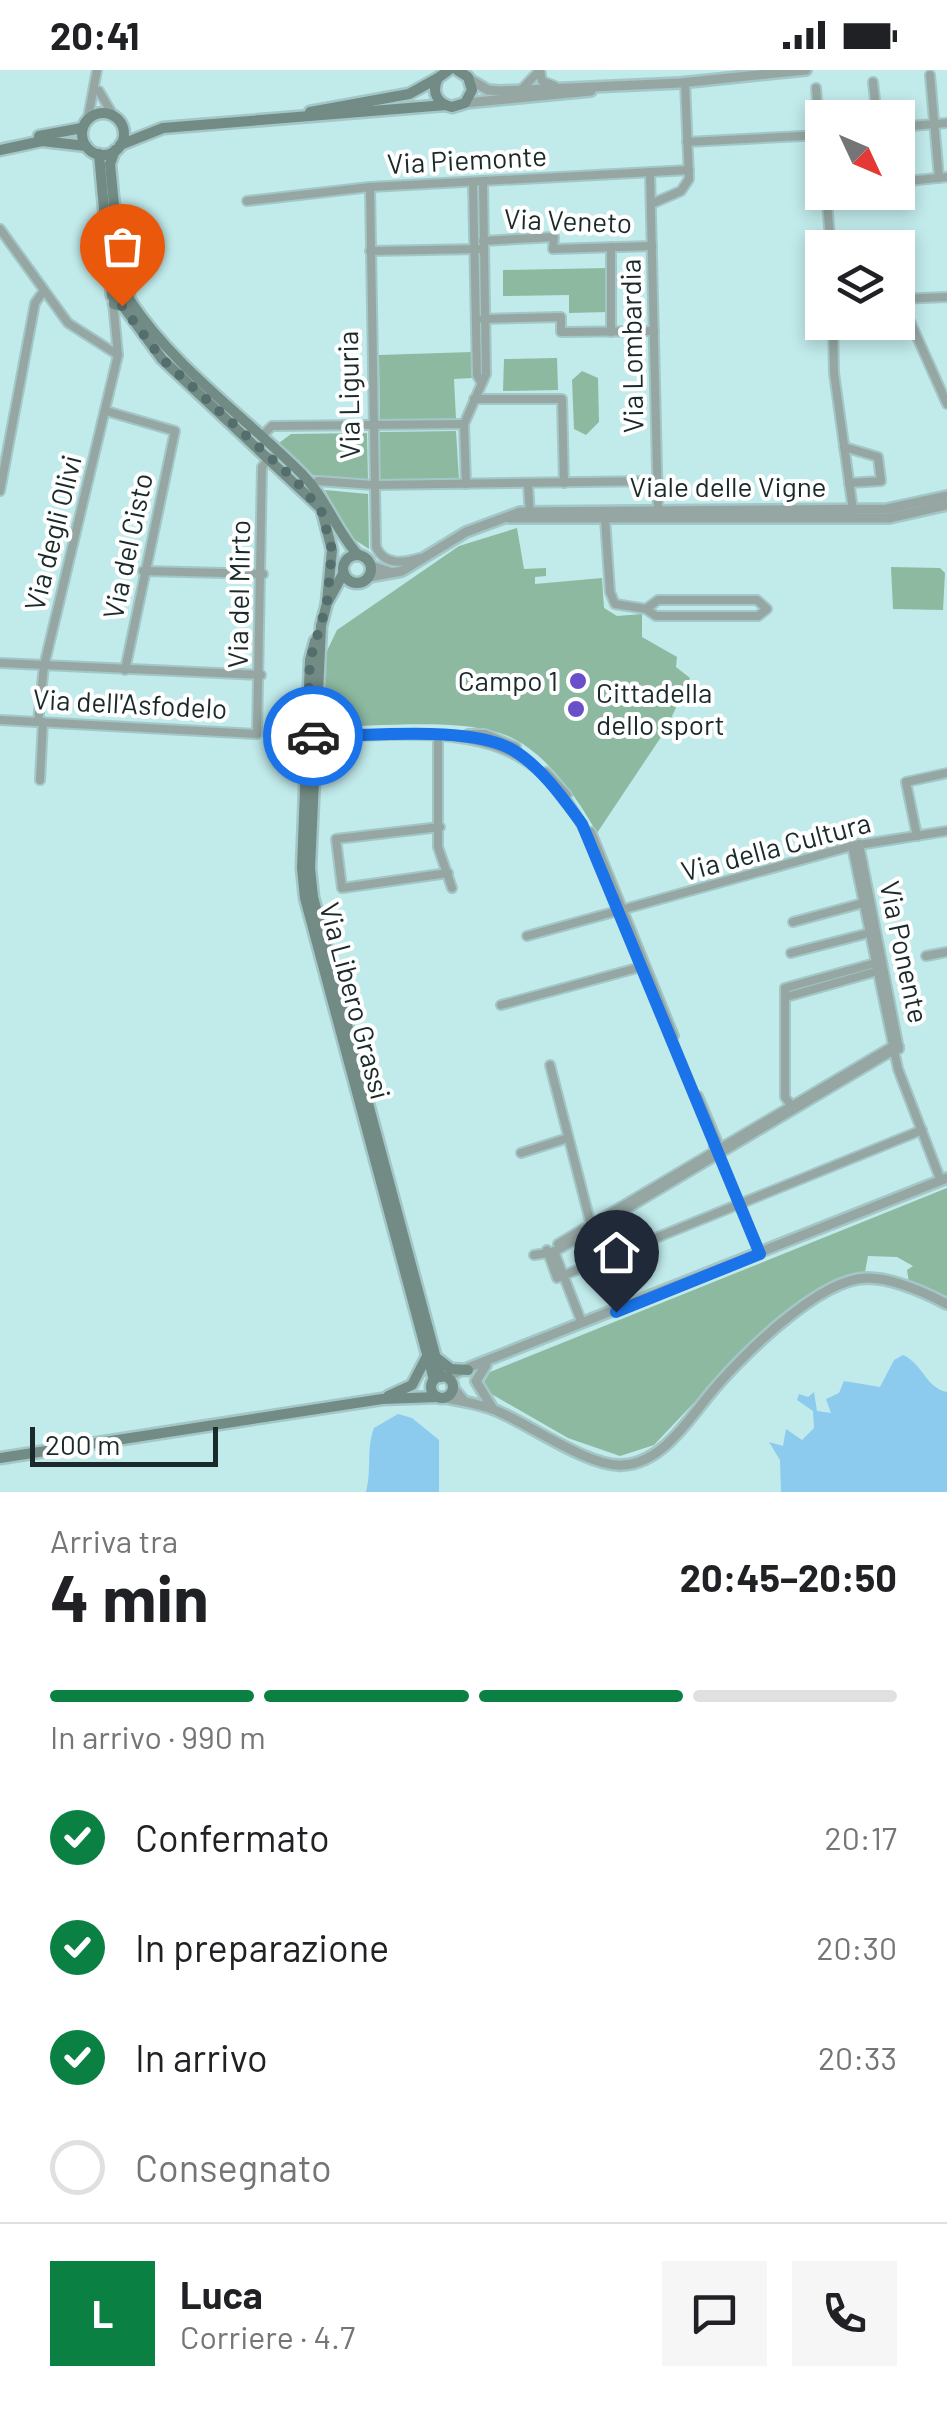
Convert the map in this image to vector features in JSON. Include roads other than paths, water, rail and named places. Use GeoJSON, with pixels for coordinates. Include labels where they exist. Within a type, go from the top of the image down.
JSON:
{"type":"FeatureCollection","features":[{"type":"Feature","properties":{"kind":"main road"},"geometry":{"type":"LineString","coordinates":[[0,146],[85,123],[99,113],[162,128],[446,105],[464,103],[471,94],[462,73],[438,78],[409,94],[290,116]]}},
{"type":"Feature","properties":{"kind":"main road"},"geometry":{"type":"LineString","coordinates":[[438,78],[436,95],[446,105]]}},
{"type":"Feature","properties":{"kind":"main road"},"geometry":{"type":"LineString","coordinates":[[116,118],[124,133],[110,164],[120,268],[119,303]]}},
{"type":"Feature","properties":{"kind":"main road"},"geometry":{"type":"LineString","coordinates":[[85,123],[86,146]]}},
{"type":"Feature","properties":{"kind":"main road"},"geometry":{"type":"LineString","coordinates":[[0,146],[42,141],[86,146],[100,154],[162,128]]}},
{"type":"Feature","properties":{"kind":"main road"},"geometry":{"type":"LineString","coordinates":[[100,154],[119,303],[146,341],[261,437],[324,497],[341,535],[370,571],[358,583],[347,578]]}},
{"type":"Feature","properties":{"kind":"main road"},"geometry":{"type":"LineString","coordinates":[[190,378],[333,520]]}},
{"type":"Feature","properties":{"kind":"main road"},"geometry":{"type":"LineString","coordinates":[[321,510],[332,550],[327,603]]}},
{"type":"Feature","properties":{"kind":"main road"},"geometry":{"type":"LineString","coordinates":[[341,535],[347,578]]}},
{"type":"Feature","properties":{"kind":"main road"},"geometry":{"type":"LineString","coordinates":[[346,560],[358,555]]}},
{"type":"Feature","properties":{"kind":"main road"},"geometry":{"type":"LineString","coordinates":[[327,603],[335,588],[347,578]]}},
{"type":"Feature","properties":{"kind":"main road","name":"Via Libero Grassi"},"geometry":{"type":"LineString","coordinates":[[327,603],[310,660],[313,897],[442,1386]]}},
{"type":"Feature","properties":{"kind":"main road"},"geometry":{"type":"LineString","coordinates":[[382,1399],[412,1385],[431,1355],[451,1369],[468,1370]]}},
{"type":"Feature","properties":{"kind":"main road"},"geometry":{"type":"LineString","coordinates":[[0,1458],[382,1399],[442,1386]]}},
{"type":"Feature","properties":{"kind":"street"},"geometry":{"type":"LineString","coordinates":[[85,123],[98,86],[98,70]]}},
{"type":"Feature","properties":{"kind":"street"},"geometry":{"type":"LineString","coordinates":[[521,90],[540,70],[545,84],[562,87]]}},
{"type":"Feature","properties":{"kind":"street"},"geometry":{"type":"LineString","coordinates":[[464,103],[733,74],[806,70]]}},
{"type":"Feature","properties":{"kind":"street"},"geometry":{"type":"LineString","coordinates":[[462,73],[488,90],[606,88]]}},
{"type":"Feature","properties":{"kind":"street"},"geometry":{"type":"LineString","coordinates":[[915,180],[943,178],[930,75]]}},
{"type":"Feature","properties":{"kind":"street"},"geometry":{"type":"LineString","coordinates":[[651,204],[681,191],[689,170],[685,82]]}},
{"type":"Feature","properties":{"kind":"street"},"geometry":{"type":"LineString","coordinates":[[873,82],[874,100]]}},
{"type":"Feature","properties":{"kind":"street"},"geometry":{"type":"LineString","coordinates":[[98,86],[116,118]]}},
{"type":"Feature","properties":{"kind":"street"},"geometry":{"type":"LineString","coordinates":[[816,88],[817,100]]}},
{"type":"Feature","properties":{"kind":"street"},"geometry":{"type":"LineString","coordinates":[[915,125],[947,123]]}},
{"type":"Feature","properties":{"kind":"street"},"geometry":{"type":"LineString","coordinates":[[687,142],[805,136]]}},
{"type":"Feature","properties":{"kind":"street","name":"Via Piemonte"},"geometry":{"type":"LineString","coordinates":[[248,201],[370,188],[689,170]]}},
{"type":"Feature","properties":{"kind":"street","name":"Via Lombardia"},"geometry":{"type":"LineString","coordinates":[[650,172],[658,514]]}},
{"type":"Feature","properties":{"kind":"street"},"geometry":{"type":"LineString","coordinates":[[466,484],[464,424],[486,374],[480,319],[478,182]]}},
{"type":"Feature","properties":{"kind":"street","name":"Via Liguria"},"geometry":{"type":"LineString","coordinates":[[370,188],[372,485],[379,553],[396,562],[423,557]]}},
{"type":"Feature","properties":{"kind":"street"},"geometry":{"type":"LineString","coordinates":[[0,229],[68,322],[118,355]]}},
{"type":"Feature","properties":{"kind":"street","name":"Via Veneto"},"geometry":{"type":"LineString","coordinates":[[370,251],[481,246],[554,237],[554,249],[652,246]]}},
{"type":"Feature","properties":{"kind":"street"},"geometry":{"type":"LineString","coordinates":[[611,247],[611,332]]}},
{"type":"Feature","properties":{"kind":"street"},"geometry":{"type":"LineString","coordinates":[[0,491],[35,302],[43,292]]}},
{"type":"Feature","properties":{"kind":"street"},"geometry":{"type":"LineString","coordinates":[[915,298],[947,297]]}},
{"type":"Feature","properties":{"kind":"street"},"geometry":{"type":"LineString","coordinates":[[118,355],[114,334],[119,303]]}},
{"type":"Feature","properties":{"kind":"street"},"geometry":{"type":"LineString","coordinates":[[480,319],[561,317],[561,332],[654,331]]}},
{"type":"Feature","properties":{"kind":"street"},"geometry":{"type":"LineString","coordinates":[[102,347],[114,334]]}},
{"type":"Feature","properties":{"kind":"street"},"geometry":{"type":"LineString","coordinates":[[915,334],[947,404]]}},
{"type":"Feature","properties":{"kind":"street"},"geometry":{"type":"LineString","coordinates":[[835,340],[852,510]]}},
{"type":"Feature","properties":{"kind":"street","name":"Via degli Olivi"},"geometry":{"type":"LineString","coordinates":[[40,780],[44,666],[118,355]]}},
{"type":"Feature","properties":{"kind":"street"},"geometry":{"type":"LineString","coordinates":[[474,399],[562,398],[564,483]]}},
{"type":"Feature","properties":{"kind":"street","name":"Via del Cisto"},"geometry":{"type":"LineString","coordinates":[[106,411],[175,432],[125,670]]}},
{"type":"Feature","properties":{"kind":"street"},"geometry":{"type":"LineString","coordinates":[[261,437],[272,426],[464,424]]}},
{"type":"Feature","properties":{"kind":"street"},"geometry":{"type":"LineString","coordinates":[[844,447],[878,457],[880,482],[849,483]]}},
{"type":"Feature","properties":{"kind":"street","name":"Via del Mirto"},"geometry":{"type":"LineString","coordinates":[[258,734],[262,466],[270,457]]}},
{"type":"Feature","properties":{"kind":"street"},"geometry":{"type":"LineString","coordinates":[[318,481],[372,485],[658,480]]}},
{"type":"Feature","properties":{"kind":"street"},"geometry":{"type":"LineString","coordinates":[[528,484],[530,516]]}},
{"type":"Feature","properties":{"kind":"street","name":"Viale delle Vigne"},"geometry":{"type":"LineString","coordinates":[[370,571],[393,574],[466,532],[509,518],[898,508],[947,496]]}},
{"type":"Feature","properties":{"kind":"street","name":"Viale delle Vigne"},"geometry":{"type":"LineString","coordinates":[[530,516],[889,518],[947,505]]}},
{"type":"Feature","properties":{"kind":"street"},"geometry":{"type":"LineString","coordinates":[[605,519],[610,592],[615,604],[646,609],[656,616],[758,616],[767,608],[757,600],[658,600],[646,609]]}},
{"type":"Feature","properties":{"kind":"street"},"geometry":{"type":"LineString","coordinates":[[144,571],[262,574]]}},
{"type":"Feature","properties":{"kind":"street"},"geometry":{"type":"LineString","coordinates":[[0,663],[261,675]]}},
{"type":"Feature","properties":{"kind":"street","name":"Via dell'Asfodelo"},"geometry":{"type":"LineString","coordinates":[[0,720],[258,734]]}},
{"type":"Feature","properties":{"kind":"street"},"geometry":{"type":"LineString","coordinates":[[311,734],[467,736],[514,751],[562,794],[590,829],[712,1130],[715,1150],[760,1254]]}},
{"type":"Feature","properties":{"kind":"street"},"geometry":{"type":"LineString","coordinates":[[409,735],[467,736]]}},
{"type":"Feature","properties":{"kind":"street"},"geometry":{"type":"LineString","coordinates":[[438,736],[438,847],[452,888]]}},
{"type":"Feature","properties":{"kind":"street"},"geometry":{"type":"LineString","coordinates":[[918,836],[906,782],[947,773]]}},
{"type":"Feature","properties":{"kind":"street"},"geometry":{"type":"LineString","coordinates":[[440,827],[336,839],[342,888],[448,873]]}},
{"type":"Feature","properties":{"kind":"street","name":"Via della Cultura"},"geometry":{"type":"LineString","coordinates":[[527,936],[856,845],[947,831]]}},
{"type":"Feature","properties":{"kind":"street","name":"Via Ponente"},"geometry":{"type":"LineString","coordinates":[[856,845],[898,1069],[944,1179]]}},
{"type":"Feature","properties":{"kind":"street"},"geometry":{"type":"LineString","coordinates":[[793,922],[867,902]]}},
{"type":"Feature","properties":{"kind":"street"},"geometry":{"type":"LineString","coordinates":[[790,953],[873,932]]}},
{"type":"Feature","properties":{"kind":"street"},"geometry":{"type":"LineString","coordinates":[[926,956],[947,952]]}},
{"type":"Feature","properties":{"kind":"street"},"geometry":{"type":"LineString","coordinates":[[502,1004],[643,966]]}},
{"type":"Feature","properties":{"kind":"street"},"geometry":{"type":"LineString","coordinates":[[790,1104],[785,1097],[785,988],[880,966]]}},
{"type":"Feature","properties":{"kind":"street"},"geometry":{"type":"LineString","coordinates":[[715,1150],[895,1048]]}},
{"type":"Feature","properties":{"kind":"street"},"geometry":{"type":"LineString","coordinates":[[580,1318],[550,1251],[790,1104],[895,1048]]}},
{"type":"Feature","properties":{"kind":"street"},"geometry":{"type":"LineString","coordinates":[[550,1065],[592,1226]]}},
{"type":"Feature","properties":{"kind":"street"},"geometry":{"type":"LineString","coordinates":[[560,1277],[922,1130]]}},
{"type":"Feature","properties":{"kind":"street"},"geometry":{"type":"LineString","coordinates":[[522,1153],[568,1138]]}},
{"type":"Feature","properties":{"kind":"street"},"geometry":{"type":"LineString","coordinates":[[944,1179],[468,1370],[442,1386],[467,1402],[493,1409],[596,1460],[618,1466],[634,1464],[666,1444],[756,1345],[835,1287],[871,1278],[902,1285],[947,1304]]}},
{"type":"Feature","properties":{"kind":"street"},"geometry":{"type":"LineString","coordinates":[[488,1363],[476,1381],[493,1409]]}},
{"type":"Feature","properties":{"kind":"water"},"geometry":{"type":"Polygon","coordinates":[[[903,1355],[934,1386],[947,1392],[947,1492],[781,1492],[780,1460],[769,1442],[783,1446],[786,1429],[802,1440],[814,1428],[813,1411],[797,1400],[799,1394],[808,1397],[814,1392],[817,1411],[831,1413],[826,1399],[839,1393],[844,1381],[880,1387],[894,1360],[903,1355]]]}},
{"type":"Feature","properties":{"kind":"water"},"geometry":{"type":"Polygon","coordinates":[[[398,1414],[412,1418],[439,1440],[439,1492],[366,1492],[374,1428],[398,1414]]]}},
{"type":"Feature","properties":{"kind":"place","name":"Campo 1"},"geometry":{"type":"Point","coordinates":[578,681]}},
{"type":"Feature","properties":{"kind":"place","name":"Cittadella dello sport"},"geometry":{"type":"Point","coordinates":[576,709]}}]}
